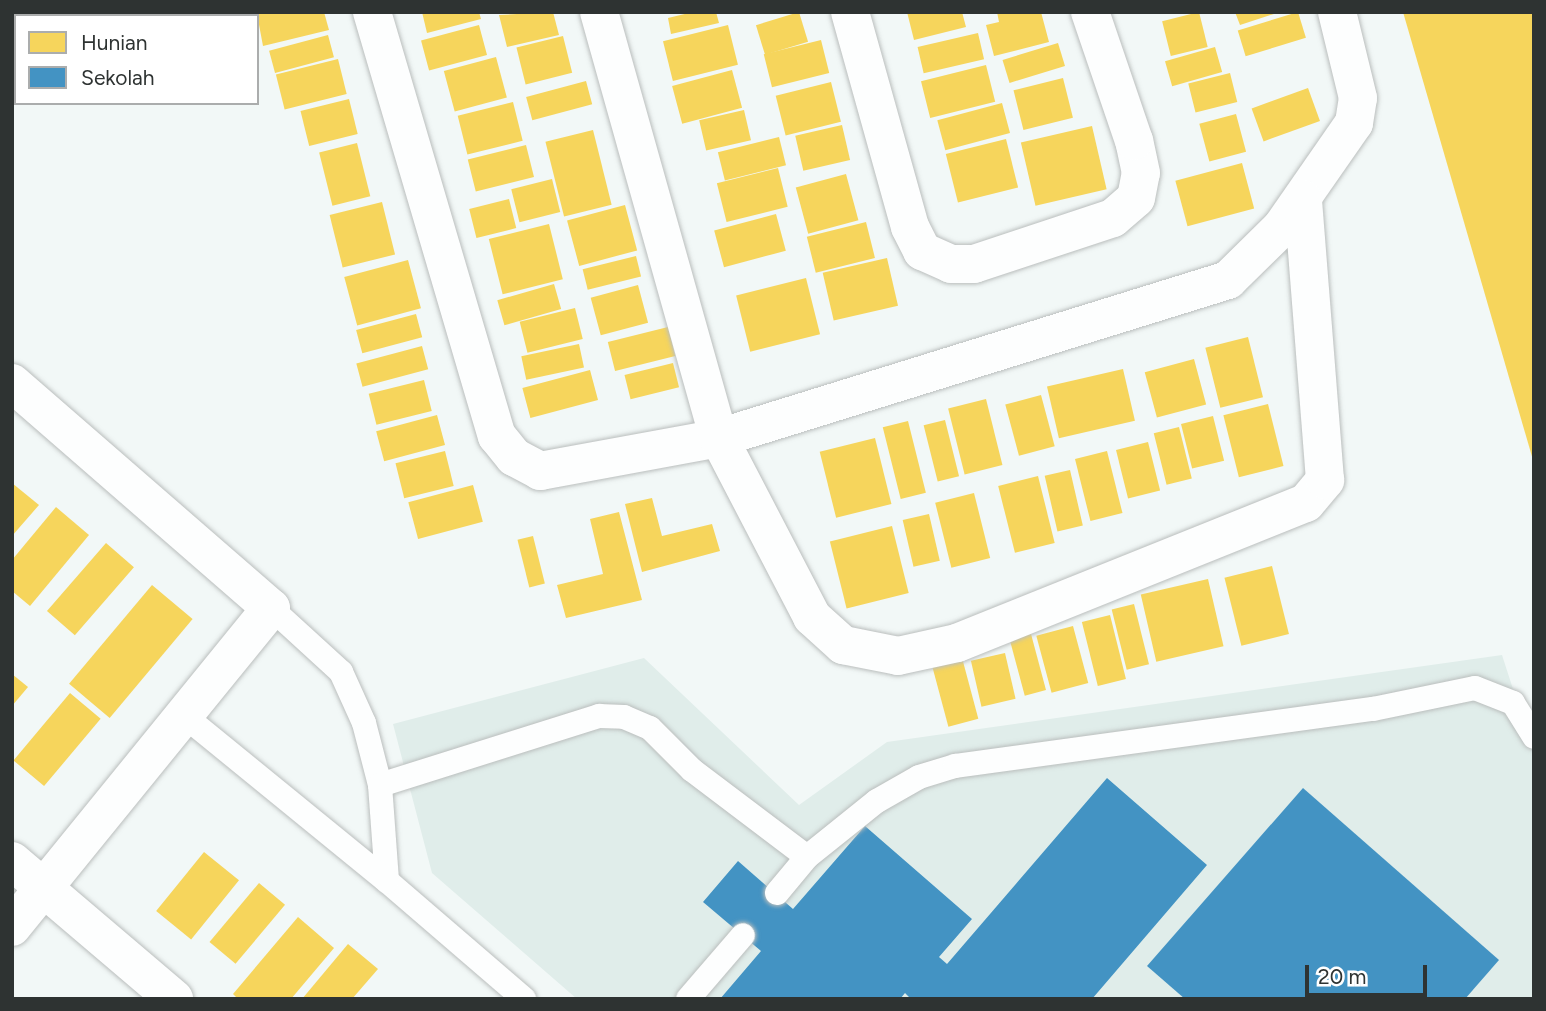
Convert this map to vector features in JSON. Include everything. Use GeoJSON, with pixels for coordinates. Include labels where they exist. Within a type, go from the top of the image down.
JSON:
{"type":"FeatureCollection","features":[{"type":"Feature","properties":{"kind":"street"},"geometry":{"type":"LineString","coordinates":[[372,12],[497,436],[514,457],[540,471],[719,438],[1228,280],[1303,199],[1354,123],[1358,98],[1337,12]]}},
{"type":"Feature","properties":{"kind":"street"},"geometry":{"type":"LineString","coordinates":[[599,12],[719,438],[823,633],[843,645],[898,656],[957,643],[1280,516],[1306,503],[1325,480],[1303,199]]}},
{"type":"Feature","properties":{"kind":"street"},"geometry":{"type":"LineString","coordinates":[[850,12],[910,227],[922,251],[951,264],[974,264],[1113,218],[1136,198],[1141,173],[1134,141],[1090,12]]}},
{"type":"Feature","properties":{"kind":"street"},"geometry":{"type":"LineString","coordinates":[[12,383],[271,608],[187,718],[12,928]]}},
{"type":"Feature","properties":{"kind":"street"},"geometry":{"type":"LineString","coordinates":[[12,861],[174,999]]}},
{"type":"Feature","properties":{"kind":"lane"},"geometry":{"type":"LineString","coordinates":[[271,608],[341,672],[380,785],[387,881]]}},
{"type":"Feature","properties":{"kind":"lane"},"geometry":{"type":"LineString","coordinates":[[777,893],[807,857],[877,801],[919,777],[955,766],[1373,709],[1475,688],[1513,703],[1534,737]]}},
{"type":"Feature","properties":{"kind":"lane"},"geometry":{"type":"LineString","coordinates":[[380,785],[599,716],[624,717],[650,728],[691,770],[807,857]]}},
{"type":"Feature","properties":{"kind":"lane"},"geometry":{"type":"LineString","coordinates":[[187,718],[387,881],[524,999]]}},
{"type":"Feature","properties":{"kind":"lane"},"geometry":{"type":"LineString","coordinates":[[688,999],[743,935]]}},
{"type":"Feature","properties":{"kind":"shaded area"},"geometry":{"type":"Polygon","coordinates":[[[1502,655],[1534,754],[1534,999],[577,999],[432,873],[393,724],[644,658],[799,805],[887,742],[1502,655]]]}},
{"type":"Feature","properties":{"kind":"building: Hunian"},"geometry":{"type":"Polygon","coordinates":[[[324,12],[329,30],[263,46],[257,14],[324,12]]]}},
{"type":"Feature","properties":{"kind":"building: Hunian"},"geometry":{"type":"Polygon","coordinates":[[[422,12],[479,12],[481,19],[427,33],[422,12]]]}},
{"type":"Feature","properties":{"kind":"building: Hunian"},"geometry":{"type":"Polygon","coordinates":[[[553,12],[559,35],[507,47],[499,15],[553,12]]]}},
{"type":"Feature","properties":{"kind":"building: Hunian"},"geometry":{"type":"Polygon","coordinates":[[[693,12],[716,12],[719,23],[671,34],[668,18],[693,12]]]}},
{"type":"Feature","properties":{"kind":"building: Hunian"},"geometry":{"type":"Polygon","coordinates":[[[799,12],[808,42],[765,55],[756,25],[799,12]]]}},
{"type":"Feature","properties":{"kind":"building: Hunian"},"geometry":{"type":"Polygon","coordinates":[[[907,12],[962,12],[966,27],[914,40],[907,12]]]}},
{"type":"Feature","properties":{"kind":"building: Hunian"},"geometry":{"type":"Polygon","coordinates":[[[997,12],[1041,12],[1049,42],[994,56],[986,25],[999,22],[997,12]]]}},
{"type":"Feature","properties":{"kind":"building: Hunian"},"geometry":{"type":"Polygon","coordinates":[[[1199,12],[1208,47],[1171,56],[1162,21],[1199,12]]]}},
{"type":"Feature","properties":{"kind":"building: Hunian"},"geometry":{"type":"Polygon","coordinates":[[[1235,12],[1277,12],[1277,13],[1240,25],[1235,12]]]}},
{"type":"Feature","properties":{"kind":"building: Hunian"},"geometry":{"type":"Polygon","coordinates":[[[1298,12],[1306,38],[1246,56],[1238,30],[1298,12]]]}},
{"type":"Feature","properties":{"kind":"building: Hunian"},"geometry":{"type":"Polygon","coordinates":[[[1403,12],[1534,12],[1534,460],[1533,460],[1403,12]]]}},
{"type":"Feature","properties":{"kind":"building: Hunian"},"geometry":{"type":"Polygon","coordinates":[[[479,25],[487,55],[429,70],[421,41],[479,25]]]}},
{"type":"Feature","properties":{"kind":"building: Hunian"},"geometry":{"type":"Polygon","coordinates":[[[728,25],[738,65],[673,81],[663,41],[728,25]]]}},
{"type":"Feature","properties":{"kind":"building: Hunian"},"geometry":{"type":"Polygon","coordinates":[[[978,33],[984,59],[924,73],[918,47],[978,33]]]}},
{"type":"Feature","properties":{"kind":"building: Hunian"},"geometry":{"type":"Polygon","coordinates":[[[328,35],[334,57],[275,73],[269,51],[328,35]]]}},
{"type":"Feature","properties":{"kind":"building: Hunian"},"geometry":{"type":"Polygon","coordinates":[[[563,36],[572,73],[526,84],[516,48],[563,36]]]}},
{"type":"Feature","properties":{"kind":"building: Hunian"},"geometry":{"type":"Polygon","coordinates":[[[821,40],[829,73],[772,87],[764,54],[821,40]]]}},
{"type":"Feature","properties":{"kind":"building: Hunian"},"geometry":{"type":"Polygon","coordinates":[[[1058,43],[1065,66],[1010,83],[1003,60],[1058,43]]]}},
{"type":"Feature","properties":{"kind":"building: Hunian"},"geometry":{"type":"Polygon","coordinates":[[[1215,47],[1222,72],[1172,86],[1165,61],[1215,47]]]}},
{"type":"Feature","properties":{"kind":"building: Hunian"},"geometry":{"type":"Polygon","coordinates":[[[496,57],[507,98],[455,112],[444,71],[496,57]]]}},
{"type":"Feature","properties":{"kind":"building: Hunian"},"geometry":{"type":"Polygon","coordinates":[[[338,59],[347,94],[285,109],[276,74],[338,59]]]}},
{"type":"Feature","properties":{"kind":"building: Hunian"},"geometry":{"type":"Polygon","coordinates":[[[986,65],[995,102],[930,118],[921,81],[986,65]]]}},
{"type":"Feature","properties":{"kind":"building: Hunian"},"geometry":{"type":"Polygon","coordinates":[[[732,70],[742,108],[682,124],[672,86],[732,70]]]}},
{"type":"Feature","properties":{"kind":"building: Hunian"},"geometry":{"type":"Polygon","coordinates":[[[1230,73],[1237,102],[1196,113],[1188,83],[1230,73]]]}},
{"type":"Feature","properties":{"kind":"building: Hunian"},"geometry":{"type":"Polygon","coordinates":[[[1063,78],[1073,118],[1023,130],[1014,90],[1063,78]]]}},
{"type":"Feature","properties":{"kind":"building: Hunian"},"geometry":{"type":"Polygon","coordinates":[[[586,81],[592,104],[532,120],[526,97],[586,81]]]}},
{"type":"Feature","properties":{"kind":"building: Hunian"},"geometry":{"type":"Polygon","coordinates":[[[831,82],[841,122],[786,136],[776,96],[831,82]]]}},
{"type":"Feature","properties":{"kind":"building: Hunian"},"geometry":{"type":"Polygon","coordinates":[[[1308,88],[1320,121],[1264,141],[1252,109],[1308,88]]]}},
{"type":"Feature","properties":{"kind":"building: Hunian"},"geometry":{"type":"Polygon","coordinates":[[[349,99],[358,134],[309,146],[300,111],[349,99]]]}},
{"type":"Feature","properties":{"kind":"building: Hunian"},"geometry":{"type":"Polygon","coordinates":[[[513,102],[523,141],[467,155],[458,116],[513,102]]]}},
{"type":"Feature","properties":{"kind":"building: Hunian"},"geometry":{"type":"Polygon","coordinates":[[[1002,103],[1010,133],[945,150],[937,120],[1002,103]]]}},
{"type":"Feature","properties":{"kind":"building: Hunian"},"geometry":{"type":"Polygon","coordinates":[[[744,110],[751,140],[706,151],[699,120],[744,110]]]}},
{"type":"Feature","properties":{"kind":"building: Hunian"},"geometry":{"type":"Polygon","coordinates":[[[1236,114],[1246,152],[1209,162],[1199,124],[1236,114]]]}},
{"type":"Feature","properties":{"kind":"building: Hunian"},"geometry":{"type":"Polygon","coordinates":[[[842,125],[850,160],[803,171],[795,136],[842,125]]]}},
{"type":"Feature","properties":{"kind":"building: Hunian"},"geometry":{"type":"Polygon","coordinates":[[[1092,126],[1107,189],[1035,206],[1021,142],[1092,126]]]}},
{"type":"Feature","properties":{"kind":"building: Hunian"},"geometry":{"type":"Polygon","coordinates":[[[593,130],[612,205],[564,217],[545,142],[593,130]]]}},
{"type":"Feature","properties":{"kind":"building: Hunian"},"geometry":{"type":"Polygon","coordinates":[[[779,137],[786,165],[725,180],[718,152],[779,137]]]}},
{"type":"Feature","properties":{"kind":"building: Hunian"},"geometry":{"type":"Polygon","coordinates":[[[1006,139],[1018,188],[958,203],[946,154],[1006,139]]]}},
{"type":"Feature","properties":{"kind":"building: Hunian"},"geometry":{"type":"Polygon","coordinates":[[[357,143],[370,196],[332,206],[319,152],[357,143]]]}},
{"type":"Feature","properties":{"kind":"building: Hunian"},"geometry":{"type":"Polygon","coordinates":[[[526,145],[534,177],[476,192],[468,160],[526,145]]]}},
{"type":"Feature","properties":{"kind":"building: Hunian"},"geometry":{"type":"Polygon","coordinates":[[[1242,163],[1254,208],[1188,226],[1175,181],[1242,163]]]}},
{"type":"Feature","properties":{"kind":"building: Hunian"},"geometry":{"type":"Polygon","coordinates":[[[778,168],[788,207],[727,222],[717,183],[778,168]]]}},
{"type":"Feature","properties":{"kind":"building: Hunian"},"geometry":{"type":"Polygon","coordinates":[[[846,174],[858,220],[808,234],[796,187],[846,174]]]}},
{"type":"Feature","properties":{"kind":"building: Hunian"},"geometry":{"type":"Polygon","coordinates":[[[552,179],[560,212],[519,222],[511,189],[552,179]]]}},
{"type":"Feature","properties":{"kind":"building: Hunian"},"geometry":{"type":"Polygon","coordinates":[[[509,199],[516,228],[476,238],[469,209],[509,199]]]}},
{"type":"Feature","properties":{"kind":"building: Hunian"},"geometry":{"type":"Polygon","coordinates":[[[382,202],[395,254],[343,267],[330,215],[382,202]]]}},
{"type":"Feature","properties":{"kind":"building: Hunian"},"geometry":{"type":"Polygon","coordinates":[[[625,205],[637,250],[579,266],[567,221],[625,205]]]}},
{"type":"Feature","properties":{"kind":"building: Hunian"},"geometry":{"type":"Polygon","coordinates":[[[776,214],[786,251],[724,267],[714,231],[776,214]]]}},
{"type":"Feature","properties":{"kind":"building: Hunian"},"geometry":{"type":"Polygon","coordinates":[[[866,222],[875,258],[816,273],[807,237],[866,222]]]}},
{"type":"Feature","properties":{"kind":"building: Hunian"},"geometry":{"type":"Polygon","coordinates":[[[549,224],[563,279],[503,294],[489,239],[549,224]]]}},
{"type":"Feature","properties":{"kind":"building: Hunian"},"geometry":{"type":"Polygon","coordinates":[[[636,256],[641,276],[588,290],[583,269],[636,256]]]}},
{"type":"Feature","properties":{"kind":"building: Hunian"},"geometry":{"type":"Polygon","coordinates":[[[887,258],[898,306],[834,321],[823,273],[887,258]]]}},
{"type":"Feature","properties":{"kind":"building: Hunian"},"geometry":{"type":"Polygon","coordinates":[[[408,260],[421,308],[357,325],[344,277],[408,260]]]}},
{"type":"Feature","properties":{"kind":"building: Hunian"},"geometry":{"type":"Polygon","coordinates":[[[806,278],[820,334],[750,352],[736,295],[806,278]]]}},
{"type":"Feature","properties":{"kind":"building: Hunian"},"geometry":{"type":"Polygon","coordinates":[[[554,284],[561,309],[504,325],[497,300],[554,284]]]}},
{"type":"Feature","properties":{"kind":"building: Hunian"},"geometry":{"type":"Polygon","coordinates":[[[638,285],[648,323],[601,335],[591,298],[638,285]]]}},
{"type":"Feature","properties":{"kind":"building: Hunian"},"geometry":{"type":"Polygon","coordinates":[[[575,308],[583,339],[527,353],[520,322],[575,308]]]}},
{"type":"Feature","properties":{"kind":"building: Hunian"},"geometry":{"type":"Polygon","coordinates":[[[416,314],[422,337],[362,353],[356,330],[416,314]]]}},
{"type":"Feature","properties":{"kind":"building: Hunian"},"geometry":{"type":"Polygon","coordinates":[[[668,327],[675,356],[615,371],[608,342],[668,327]]]}},
{"type":"Feature","properties":{"kind":"building: Hunian"},"geometry":{"type":"Polygon","coordinates":[[[1248,337],[1263,397],[1220,408],[1205,348],[1248,337]]]}},
{"type":"Feature","properties":{"kind":"building: Hunian"},"geometry":{"type":"Polygon","coordinates":[[[579,344],[584,367],[526,380],[521,356],[579,344]]]}},
{"type":"Feature","properties":{"kind":"building: Hunian"},"geometry":{"type":"Polygon","coordinates":[[[422,346],[428,369],[363,387],[356,364],[422,346]]]}},
{"type":"Feature","properties":{"kind":"building: Hunian"},"geometry":{"type":"Polygon","coordinates":[[[1194,359],[1206,404],[1157,418],[1145,372],[1194,359]]]}},
{"type":"Feature","properties":{"kind":"building: Hunian"},"geometry":{"type":"Polygon","coordinates":[[[673,363],[679,387],[631,399],[624,375],[673,363]]]}},
{"type":"Feature","properties":{"kind":"building: Hunian"},"geometry":{"type":"Polygon","coordinates":[[[1123,369],[1135,421],[1059,438],[1047,387],[1123,369]]]}},
{"type":"Feature","properties":{"kind":"building: Hunian"},"geometry":{"type":"Polygon","coordinates":[[[590,370],[598,400],[530,418],[522,388],[590,370]]]}},
{"type":"Feature","properties":{"kind":"building: Hunian"},"geometry":{"type":"Polygon","coordinates":[[[424,380],[432,411],[376,425],[369,394],[424,380]]]}},
{"type":"Feature","properties":{"kind":"building: Hunian"},"geometry":{"type":"Polygon","coordinates":[[[1041,395],[1055,446],[1019,456],[1005,405],[1041,395]]]}},
{"type":"Feature","properties":{"kind":"building: Hunian"},"geometry":{"type":"Polygon","coordinates":[[[986,399],[1002,465],[965,474],[948,408],[986,399]]]}},
{"type":"Feature","properties":{"kind":"building: Hunian"},"geometry":{"type":"Polygon","coordinates":[[[1268,404],[1283,466],[1239,477],[1223,415],[1268,404]]]}},
{"type":"Feature","properties":{"kind":"building: Hunian"},"geometry":{"type":"Polygon","coordinates":[[[437,415],[445,445],[384,461],[376,431],[437,415]]]}},
{"type":"Feature","properties":{"kind":"building: Hunian"},"geometry":{"type":"Polygon","coordinates":[[[1213,416],[1224,461],[1192,469],[1181,424],[1213,416]]]}},
{"type":"Feature","properties":{"kind":"building: Hunian"},"geometry":{"type":"Polygon","coordinates":[[[945,420],[959,476],[938,482],[924,425],[945,420]]]}},
{"type":"Feature","properties":{"kind":"building: Hunian"},"geometry":{"type":"Polygon","coordinates":[[[908,421],[926,493],[901,499],[883,427],[908,421]]]}},
{"type":"Feature","properties":{"kind":"building: Hunian"},"geometry":{"type":"Polygon","coordinates":[[[1179,427],[1192,478],[1167,485],[1154,433],[1179,427]]]}},
{"type":"Feature","properties":{"kind":"building: Hunian"},"geometry":{"type":"Polygon","coordinates":[[[875,438],[891,504],[836,518],[820,452],[875,438]]]}},
{"type":"Feature","properties":{"kind":"building: Hunian"},"geometry":{"type":"Polygon","coordinates":[[[1148,442],[1160,491],[1128,498],[1116,450],[1148,442]]]}},
{"type":"Feature","properties":{"kind":"building: Hunian"},"geometry":{"type":"Polygon","coordinates":[[[445,451],[454,486],[404,498],[396,463],[445,451]]]}},
{"type":"Feature","properties":{"kind":"building: Hunian"},"geometry":{"type":"Polygon","coordinates":[[[1107,451],[1122,513],[1090,521],[1075,459],[1107,451]]]}},
{"type":"Feature","properties":{"kind":"building: Hunian"},"geometry":{"type":"Polygon","coordinates":[[[1070,470],[1083,526],[1057,531],[1045,476],[1070,470]]]}},
{"type":"Feature","properties":{"kind":"building: Hunian"},"geometry":{"type":"Polygon","coordinates":[[[1038,476],[1055,543],[1015,553],[998,486],[1038,476]]]}},
{"type":"Feature","properties":{"kind":"building: Hunian"},"geometry":{"type":"Polygon","coordinates":[[[12,483],[39,505],[12,536],[12,483]]]}},
{"type":"Feature","properties":{"kind":"building: Hunian"},"geometry":{"type":"Polygon","coordinates":[[[473,485],[483,522],[418,539],[408,502],[473,485]]]}},
{"type":"Feature","properties":{"kind":"building: Hunian"},"geometry":{"type":"Polygon","coordinates":[[[974,493],[990,558],[951,568],[935,503],[974,493]]]}},
{"type":"Feature","properties":{"kind":"building: Hunian"},"geometry":{"type":"Polygon","coordinates":[[[652,498],[662,536],[712,524],[720,551],[642,572],[625,504],[652,498]]]}},
{"type":"Feature","properties":{"kind":"building: Hunian"},"geometry":{"type":"Polygon","coordinates":[[[56,507],[89,535],[30,606],[12,591],[12,560],[56,507]]]}},
{"type":"Feature","properties":{"kind":"building: Hunian"},"geometry":{"type":"Polygon","coordinates":[[[619,512],[642,600],[566,618],[557,585],[603,574],[590,519],[619,512]]]}},
{"type":"Feature","properties":{"kind":"building: Hunian"},"geometry":{"type":"Polygon","coordinates":[[[929,514],[940,561],[913,567],[903,520],[929,514]]]}},
{"type":"Feature","properties":{"kind":"building: Hunian"},"geometry":{"type":"Polygon","coordinates":[[[892,526],[909,593],[847,608],[830,541],[892,526]]]}},
{"type":"Feature","properties":{"kind":"building: Hunian"},"geometry":{"type":"Polygon","coordinates":[[[533,536],[545,584],[529,587],[517,540],[533,536]]]}},
{"type":"Feature","properties":{"kind":"building: Hunian"},"geometry":{"type":"Polygon","coordinates":[[[106,543],[134,567],[75,635],[47,611],[106,543]]]}},
{"type":"Feature","properties":{"kind":"building: Hunian"},"geometry":{"type":"Polygon","coordinates":[[[1272,566],[1289,634],[1241,646],[1224,578],[1272,566]]]}},
{"type":"Feature","properties":{"kind":"building: Hunian"},"geometry":{"type":"Polygon","coordinates":[[[1208,579],[1224,646],[1156,662],[1141,595],[1208,579]]]}},
{"type":"Feature","properties":{"kind":"building: Hunian"},"geometry":{"type":"Polygon","coordinates":[[[152,585],[193,619],[110,718],[69,684],[152,585]]]}},
{"type":"Feature","properties":{"kind":"building: Hunian"},"geometry":{"type":"Polygon","coordinates":[[[1134,604],[1149,664],[1127,670],[1112,610],[1134,604]]]}},
{"type":"Feature","properties":{"kind":"building: Hunian"},"geometry":{"type":"Polygon","coordinates":[[[1110,615],[1126,679],[1098,686],[1082,622],[1110,615]]]}},
{"type":"Feature","properties":{"kind":"building: Hunian"},"geometry":{"type":"Polygon","coordinates":[[[1073,626],[1088,683],[1052,693],[1036,636],[1073,626]]]}},
{"type":"Feature","properties":{"kind":"building: Hunian"},"geometry":{"type":"Polygon","coordinates":[[[1031,634],[1046,690],[1025,696],[1010,640],[1031,634]]]}},
{"type":"Feature","properties":{"kind":"building: Hunian"},"geometry":{"type":"Polygon","coordinates":[[[1005,653],[1016,699],[981,707],[971,661],[1005,653]]]}},
{"type":"Feature","properties":{"kind":"building: Hunian"},"geometry":{"type":"Polygon","coordinates":[[[961,654],[978,719],[948,727],[931,662],[961,654]]]}},
{"type":"Feature","properties":{"kind":"building: Hunian"},"geometry":{"type":"Polygon","coordinates":[[[12,674],[28,687],[12,706],[12,674]]]}},
{"type":"Feature","properties":{"kind":"building: Hunian"},"geometry":{"type":"Polygon","coordinates":[[[70,693],[101,719],[44,786],[13,760],[70,693]]]}},
{"type":"Feature","properties":{"kind":"building: Hunian"},"geometry":{"type":"Polygon","coordinates":[[[204,852],[239,880],[191,939],[156,911],[204,852]]]}},
{"type":"Feature","properties":{"kind":"building: Hunian"},"geometry":{"type":"Polygon","coordinates":[[[259,883],[285,905],[236,964],[210,942],[259,883]]]}},
{"type":"Feature","properties":{"kind":"building: Hunian"},"geometry":{"type":"Polygon","coordinates":[[[298,917],[334,948],[291,999],[238,999],[233,994],[298,917]]]}},
{"type":"Feature","properties":{"kind":"building: Hunian"},"geometry":{"type":"Polygon","coordinates":[[[348,944],[378,969],[352,999],[302,999],[348,944]]]}},
{"type":"Feature","properties":{"kind":"building: Sekolah"},"geometry":{"type":"Polygon","coordinates":[[[1107,778],[1207,865],[1092,999],[911,999],[905,993],[900,999],[720,999],[761,951],[703,902],[738,861],[793,909],[865,826],[972,919],[939,957],[947,964],[1107,778]]]}},
{"type":"Feature","properties":{"kind":"building: Sekolah"},"geometry":{"type":"Polygon","coordinates":[[[1303,788],[1499,960],[1465,999],[1185,999],[1147,966],[1303,788]]]}}]}
